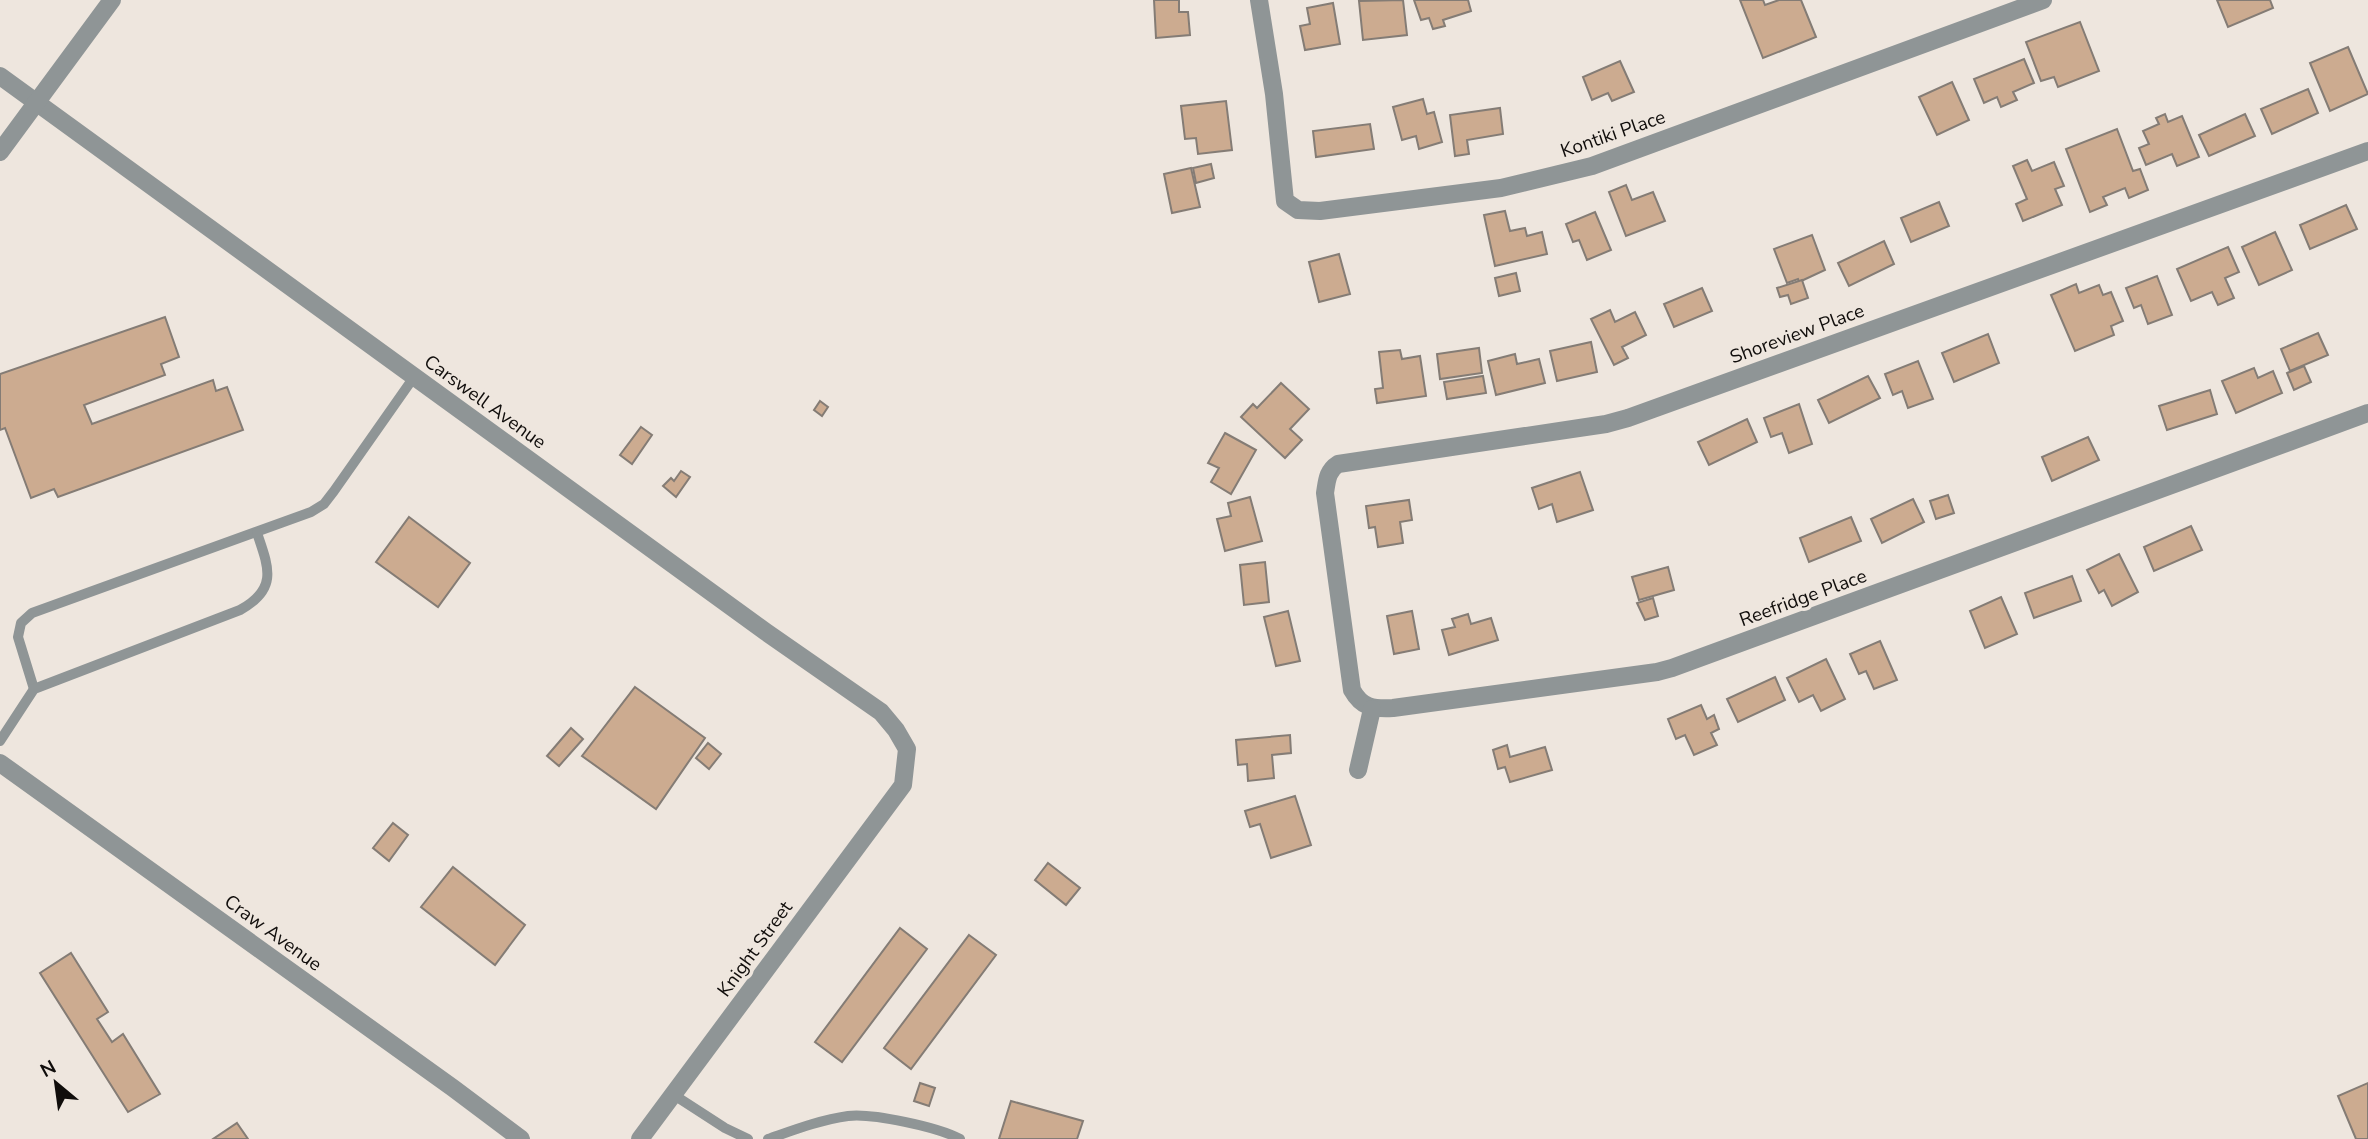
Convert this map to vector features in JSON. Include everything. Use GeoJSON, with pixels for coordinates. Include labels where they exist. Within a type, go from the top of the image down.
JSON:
{"type":"FeatureCollection","features":[{"type":"Feature","properties":{"kind":"street"},"geometry":{"type":"LineString","coordinates":[[0,152],[112,0]]}},
{"type":"Feature","properties":{"kind":"street","name":"Kontiki Place"},"geometry":{"type":"LineString","coordinates":[[1259,0],[1275,94],[1286,201],[1298,210],[1320,211],[1501,188],[1592,166],[2043,0]]}},
{"type":"Feature","properties":{"kind":"street","name":"Carswell Avenue"},"geometry":{"type":"LineString","coordinates":[[0,76],[766,632],[881,712],[897,730],[907,750],[903,785]]}},
{"type":"Feature","properties":{"kind":"street","name":"Shoreview Place"},"geometry":{"type":"LineString","coordinates":[[1372,709],[1361,703],[1352,690],[1325,493],[1331,468],[1338,464],[1606,424],[1628,418],[2368,150]]}},
{"type":"Feature","properties":{"kind":"street","name":"Reefridge Place"},"geometry":{"type":"LineString","coordinates":[[1372,709],[1631,676],[1672,668],[2368,413]]}},
{"type":"Feature","properties":{"kind":"street"},"geometry":{"type":"LineString","coordinates":[[1358,771],[1372,709]]}},
{"type":"Feature","properties":{"kind":"street","name":"Craw Avenue"},"geometry":{"type":"LineString","coordinates":[[0,763],[521,1139]]}},
{"type":"Feature","properties":{"kind":"street","name":"Knight Street"},"geometry":{"type":"LineString","coordinates":[[640,1139],[903,785]]}},
{"type":"Feature","properties":{"kind":"lane"},"geometry":{"type":"LineString","coordinates":[[34,689],[18,638],[21,623],[32,613],[257,533],[311,512],[324,504],[414,377]]}},
{"type":"Feature","properties":{"kind":"lane"},"geometry":{"type":"LineString","coordinates":[[0,741],[34,689],[255,602],[265,589],[268,573],[257,533]]}},
{"type":"Feature","properties":{"kind":"lane"},"geometry":{"type":"LineString","coordinates":[[674,1095],[725,1128],[748,1139]]}},
{"type":"Feature","properties":{"kind":"lane"},"geometry":{"type":"LineString","coordinates":[[768,1139],[850,1115],[911,1122],[960,1139]]}},
{"type":"Feature","properties":{"kind":"building"},"geometry":{"type":"Polygon","coordinates":[[[1154,0],[1179,0],[1179,12],[1188,12],[1190,35],[1156,38],[1154,0]]]}},
{"type":"Feature","properties":{"kind":"building"},"geometry":{"type":"Polygon","coordinates":[[[1403,0],[1407,35],[1363,40],[1359,1],[1403,0]]]}},
{"type":"Feature","properties":{"kind":"building"},"geometry":{"type":"Polygon","coordinates":[[[1414,0],[1468,0],[1471,11],[1443,20],[1445,26],[1433,29],[1429,18],[1421,20],[1414,0]]]}},
{"type":"Feature","properties":{"kind":"building"},"geometry":{"type":"Polygon","coordinates":[[[1740,0],[1763,0],[1765,5],[1779,0],[1801,0],[1816,37],[1763,58],[1740,0]]]}},
{"type":"Feature","properties":{"kind":"building"},"geometry":{"type":"Polygon","coordinates":[[[2217,0],[2270,0],[2273,8],[2228,27],[2217,0]]]}},
{"type":"Feature","properties":{"kind":"building"},"geometry":{"type":"Polygon","coordinates":[[[1333,3],[1340,44],[1305,50],[1300,26],[1310,24],[1307,8],[1333,3]]]}},
{"type":"Feature","properties":{"kind":"building"},"geometry":{"type":"Polygon","coordinates":[[[2080,22],[2099,71],[2058,87],[2054,77],[2041,81],[2026,42],[2080,22]]]}},
{"type":"Feature","properties":{"kind":"building"},"geometry":{"type":"Polygon","coordinates":[[[2348,47],[2368,94],[2330,111],[2310,63],[2348,47]]]}},
{"type":"Feature","properties":{"kind":"building"},"geometry":{"type":"Polygon","coordinates":[[[2024,59],[2034,83],[2013,92],[2017,100],[2001,107],[1997,97],[1984,103],[1974,79],[2024,59]]]}},
{"type":"Feature","properties":{"kind":"building"},"geometry":{"type":"Polygon","coordinates":[[[1620,61],[1634,92],[1612,101],[1608,93],[1592,100],[1583,77],[1620,61]]]}},
{"type":"Feature","properties":{"kind":"building"},"geometry":{"type":"Polygon","coordinates":[[[1952,82],[1969,120],[1937,135],[1919,97],[1952,82]]]}},
{"type":"Feature","properties":{"kind":"building"},"geometry":{"type":"Polygon","coordinates":[[[2308,89],[2318,113],[2272,134],[2261,109],[2308,89]]]}},
{"type":"Feature","properties":{"kind":"building"},"geometry":{"type":"Polygon","coordinates":[[[1423,99],[1427,114],[1434,112],[1442,142],[1419,149],[1416,136],[1402,140],[1393,107],[1423,99]]]}},
{"type":"Feature","properties":{"kind":"building"},"geometry":{"type":"Polygon","coordinates":[[[1226,101],[1232,150],[1198,154],[1196,138],[1185,139],[1181,106],[1226,101]]]}},
{"type":"Feature","properties":{"kind":"building"},"geometry":{"type":"Polygon","coordinates":[[[1500,108],[1503,134],[1467,140],[1469,154],[1455,156],[1450,115],[1500,108]]]}},
{"type":"Feature","properties":{"kind":"building"},"geometry":{"type":"Polygon","coordinates":[[[2165,114],[2168,122],[2182,116],[2199,157],[2177,166],[2172,154],[2146,165],[2139,148],[2149,144],[2143,131],[2159,124],[2156,118],[2165,114]]]}},
{"type":"Feature","properties":{"kind":"building"},"geometry":{"type":"Polygon","coordinates":[[[2245,114],[2255,136],[2209,156],[2199,135],[2245,114]]]}},
{"type":"Feature","properties":{"kind":"building"},"geometry":{"type":"Polygon","coordinates":[[[1370,124],[1374,149],[1316,157],[1313,131],[1370,124]]]}},
{"type":"Feature","properties":{"kind":"building"},"geometry":{"type":"Polygon","coordinates":[[[2117,129],[2133,171],[2140,169],[2148,190],[2129,198],[2125,188],[2103,197],[2107,205],[2090,212],[2066,149],[2117,129]]]}},
{"type":"Feature","properties":{"kind":"building"},"geometry":{"type":"Polygon","coordinates":[[[2027,160],[2032,171],[2054,162],[2064,186],[2055,189],[2062,205],[2023,221],[2016,204],[2027,199],[2013,166],[2027,160]]]}},
{"type":"Feature","properties":{"kind":"building"},"geometry":{"type":"Polygon","coordinates":[[[1211,164],[1214,178],[1196,183],[1193,168],[1211,164]]]}},
{"type":"Feature","properties":{"kind":"building"},"geometry":{"type":"Polygon","coordinates":[[[1191,168],[1200,207],[1172,213],[1164,174],[1191,168]]]}},
{"type":"Feature","properties":{"kind":"building"},"geometry":{"type":"Polygon","coordinates":[[[1626,185],[1632,200],[1653,192],[1665,221],[1626,236],[1609,192],[1626,185]]]}},
{"type":"Feature","properties":{"kind":"building"},"geometry":{"type":"Polygon","coordinates":[[[1939,202],[1949,226],[1911,242],[1901,218],[1939,202]]]}},
{"type":"Feature","properties":{"kind":"building"},"geometry":{"type":"Polygon","coordinates":[[[2346,205],[2357,229],[2310,249],[2300,225],[2346,205]]]}},
{"type":"Feature","properties":{"kind":"building"},"geometry":{"type":"Polygon","coordinates":[[[1505,211],[1510,231],[1525,228],[1527,236],[1542,232],[1547,254],[1495,266],[1484,215],[1505,211]]]}},
{"type":"Feature","properties":{"kind":"building"},"geometry":{"type":"Polygon","coordinates":[[[1595,212],[1611,250],[1587,260],[1579,240],[1573,242],[1566,224],[1595,212]]]}},
{"type":"Feature","properties":{"kind":"building"},"geometry":{"type":"Polygon","coordinates":[[[2275,232],[2292,270],[2259,285],[2242,247],[2275,232]]]}},
{"type":"Feature","properties":{"kind":"building"},"geometry":{"type":"Polygon","coordinates":[[[1812,235],[1825,270],[1799,282],[1798,279],[1787,283],[1774,249],[1812,235]]]}},
{"type":"Feature","properties":{"kind":"building"},"geometry":{"type":"Polygon","coordinates":[[[1884,241],[1894,264],[1849,286],[1838,263],[1884,241]]]}},
{"type":"Feature","properties":{"kind":"building"},"geometry":{"type":"Polygon","coordinates":[[[2228,247],[2239,272],[2225,278],[2234,298],[2218,305],[2212,292],[2191,301],[2177,269],[2228,247]]]}},
{"type":"Feature","properties":{"kind":"building"},"geometry":{"type":"Polygon","coordinates":[[[1339,254],[1350,294],[1319,302],[1309,262],[1339,254]]]}},
{"type":"Feature","properties":{"kind":"building"},"geometry":{"type":"Polygon","coordinates":[[[1516,273],[1520,291],[1499,296],[1495,278],[1516,273]]]}},
{"type":"Feature","properties":{"kind":"building"},"geometry":{"type":"Polygon","coordinates":[[[2157,276],[2172,315],[2148,324],[2141,305],[2134,308],[2126,288],[2157,276]]]}},
{"type":"Feature","properties":{"kind":"building"},"geometry":{"type":"Polygon","coordinates":[[[1802,280],[1808,298],[1791,304],[1788,295],[1780,297],[1777,288],[1802,280]]]}},
{"type":"Feature","properties":{"kind":"building"},"geometry":{"type":"Polygon","coordinates":[[[2076,284],[2079,293],[2099,285],[2103,295],[2111,292],[2123,321],[2111,326],[2114,335],[2075,351],[2051,295],[2076,284]]]}},
{"type":"Feature","properties":{"kind":"building"},"geometry":{"type":"Polygon","coordinates":[[[1702,288],[1712,311],[1674,327],[1664,304],[1702,288]]]}},
{"type":"Feature","properties":{"kind":"building"},"geometry":{"type":"Polygon","coordinates":[[[1610,310],[1615,322],[1635,312],[1646,335],[1622,347],[1628,358],[1614,365],[1591,319],[1610,310]]]}},
{"type":"Feature","properties":{"kind":"building"},"geometry":{"type":"Polygon","coordinates":[[[165,317],[179,357],[161,364],[165,375],[84,405],[92,424],[213,380],[216,391],[227,387],[243,430],[58,497],[54,489],[31,498],[5,428],[0,430],[0,374],[165,317]]]}},
{"type":"Feature","properties":{"kind":"building"},"geometry":{"type":"Polygon","coordinates":[[[2318,333],[2328,355],[2290,371],[2281,349],[2318,333]]]}},
{"type":"Feature","properties":{"kind":"building"},"geometry":{"type":"Polygon","coordinates":[[[1988,334],[1999,363],[1954,382],[1942,353],[1988,334]]]}},
{"type":"Feature","properties":{"kind":"building"},"geometry":{"type":"Polygon","coordinates":[[[1591,342],[1597,372],[1557,381],[1550,351],[1591,342]]]}},
{"type":"Feature","properties":{"kind":"building"},"geometry":{"type":"Polygon","coordinates":[[[1479,348],[1482,373],[1440,379],[1437,354],[1479,348]]]}},
{"type":"Feature","properties":{"kind":"building"},"geometry":{"type":"Polygon","coordinates":[[[1400,350],[1402,359],[1420,356],[1426,396],[1377,403],[1375,389],[1383,388],[1379,352],[1400,350]]]}},
{"type":"Feature","properties":{"kind":"building"},"geometry":{"type":"Polygon","coordinates":[[[1515,354],[1517,364],[1539,359],[1545,383],[1496,395],[1488,361],[1515,354]]]}},
{"type":"Feature","properties":{"kind":"building"},"geometry":{"type":"Polygon","coordinates":[[[1918,361],[1933,399],[1908,408],[1902,391],[1893,395],[1885,374],[1918,361]]]}},
{"type":"Feature","properties":{"kind":"building"},"geometry":{"type":"Polygon","coordinates":[[[2304,366],[2311,382],[2294,390],[2287,373],[2304,366]]]}},
{"type":"Feature","properties":{"kind":"building"},"geometry":{"type":"Polygon","coordinates":[[[2254,368],[2258,378],[2273,371],[2282,393],[2236,413],[2222,381],[2254,368]]]}},
{"type":"Feature","properties":{"kind":"building"},"geometry":{"type":"Polygon","coordinates":[[[1483,376],[1486,393],[1447,399],[1444,382],[1483,376]]]}},
{"type":"Feature","properties":{"kind":"building"},"geometry":{"type":"Polygon","coordinates":[[[1868,376],[1880,398],[1829,423],[1818,400],[1868,376]]]}},
{"type":"Feature","properties":{"kind":"building"},"geometry":{"type":"Polygon","coordinates":[[[1281,383],[1309,409],[1290,429],[1302,440],[1285,458],[1241,417],[1253,404],[1257,408],[1281,383]]]}},
{"type":"Feature","properties":{"kind":"building"},"geometry":{"type":"Polygon","coordinates":[[[2210,390],[2217,414],[2167,430],[2159,406],[2210,390]]]}},
{"type":"Feature","properties":{"kind":"building"},"geometry":{"type":"Polygon","coordinates":[[[820,401],[828,407],[822,416],[814,410],[820,401]]]}},
{"type":"Feature","properties":{"kind":"building"},"geometry":{"type":"Polygon","coordinates":[[[1799,404],[1812,444],[1789,453],[1782,433],[1771,437],[1764,418],[1799,404]]]}},
{"type":"Feature","properties":{"kind":"building"},"geometry":{"type":"Polygon","coordinates":[[[1747,419],[1757,442],[1709,465],[1698,442],[1747,419]]]}},
{"type":"Feature","properties":{"kind":"building"},"geometry":{"type":"Polygon","coordinates":[[[641,427],[652,435],[632,464],[620,455],[641,427]]]}},
{"type":"Feature","properties":{"kind":"building"},"geometry":{"type":"Polygon","coordinates":[[[1225,433],[1256,450],[1231,494],[1211,482],[1219,468],[1208,463],[1225,433]]]}},
{"type":"Feature","properties":{"kind":"building"},"geometry":{"type":"Polygon","coordinates":[[[2088,437],[2099,460],[2052,481],[2042,457],[2088,437]]]}},
{"type":"Feature","properties":{"kind":"building"},"geometry":{"type":"Polygon","coordinates":[[[681,471],[690,477],[676,497],[663,486],[671,478],[674,481],[681,471]]]}},
{"type":"Feature","properties":{"kind":"building"},"geometry":{"type":"Polygon","coordinates":[[[1580,472],[1593,510],[1557,522],[1552,504],[1539,509],[1532,488],[1580,472]]]}},
{"type":"Feature","properties":{"kind":"building"},"geometry":{"type":"Polygon","coordinates":[[[1948,495],[1954,513],[1936,519],[1930,501],[1948,495]]]}},
{"type":"Feature","properties":{"kind":"building"},"geometry":{"type":"Polygon","coordinates":[[[1250,497],[1262,541],[1225,551],[1217,519],[1231,516],[1228,503],[1250,497]]]}},
{"type":"Feature","properties":{"kind":"building"},"geometry":{"type":"Polygon","coordinates":[[[1913,499],[1924,522],[1882,543],[1871,519],[1913,499]]]}},
{"type":"Feature","properties":{"kind":"building"},"geometry":{"type":"Polygon","coordinates":[[[1409,500],[1412,520],[1400,522],[1403,543],[1378,547],[1375,527],[1369,528],[1366,506],[1409,500]]]}},
{"type":"Feature","properties":{"kind":"building"},"geometry":{"type":"Polygon","coordinates":[[[409,517],[470,563],[438,607],[376,562],[409,517]]]}},
{"type":"Feature","properties":{"kind":"building"},"geometry":{"type":"Polygon","coordinates":[[[1851,517],[1861,541],[1809,562],[1800,538],[1851,517]]]}},
{"type":"Feature","properties":{"kind":"building"},"geometry":{"type":"Polygon","coordinates":[[[2191,526],[2202,550],[2154,571],[2144,547],[2191,526]]]}},
{"type":"Feature","properties":{"kind":"building"},"geometry":{"type":"Polygon","coordinates":[[[2119,554],[2138,592],[2112,606],[2104,590],[2099,593],[2087,570],[2119,554]]]}},
{"type":"Feature","properties":{"kind":"building"},"geometry":{"type":"Polygon","coordinates":[[[1265,562],[1269,602],[1244,605],[1240,565],[1265,562]]]}},
{"type":"Feature","properties":{"kind":"building"},"geometry":{"type":"Polygon","coordinates":[[[1668,567],[1674,590],[1639,600],[1632,577],[1668,567]]]}},
{"type":"Feature","properties":{"kind":"building"},"geometry":{"type":"Polygon","coordinates":[[[2072,576],[2081,601],[2034,618],[2025,593],[2072,576]]]}},
{"type":"Feature","properties":{"kind":"building"},"geometry":{"type":"Polygon","coordinates":[[[2001,597],[2017,634],[1985,648],[1970,611],[2001,597]]]}},
{"type":"Feature","properties":{"kind":"building"},"geometry":{"type":"Polygon","coordinates":[[[1653,598],[1658,616],[1645,620],[1637,603],[1653,598]]]}},
{"type":"Feature","properties":{"kind":"building"},"geometry":{"type":"Polygon","coordinates":[[[1288,611],[1300,661],[1276,666],[1264,617],[1288,611]]]}},
{"type":"Feature","properties":{"kind":"building"},"geometry":{"type":"Polygon","coordinates":[[[1412,611],[1419,649],[1394,654],[1387,616],[1412,611]]]}},
{"type":"Feature","properties":{"kind":"building"},"geometry":{"type":"Polygon","coordinates":[[[1468,614],[1471,624],[1491,618],[1498,640],[1449,655],[1442,630],[1455,627],[1452,619],[1468,614]]]}},
{"type":"Feature","properties":{"kind":"building"},"geometry":{"type":"Polygon","coordinates":[[[1880,641],[1897,680],[1874,689],[1866,671],[1859,674],[1850,654],[1880,641]]]}},
{"type":"Feature","properties":{"kind":"building"},"geometry":{"type":"Polygon","coordinates":[[[1826,659],[1845,699],[1821,711],[1813,695],[1799,702],[1787,678],[1826,659]]]}},
{"type":"Feature","properties":{"kind":"building"},"geometry":{"type":"Polygon","coordinates":[[[1775,677],[1785,700],[1738,722],[1727,699],[1775,677]]]}},
{"type":"Feature","properties":{"kind":"building"},"geometry":{"type":"Polygon","coordinates":[[[635,687],[705,738],[656,809],[582,756],[635,687]]]}},
{"type":"Feature","properties":{"kind":"building"},"geometry":{"type":"Polygon","coordinates":[[[1701,705],[1707,719],[1714,715],[1719,729],[1711,733],[1717,745],[1694,755],[1685,735],[1676,739],[1668,719],[1701,705]]]}},
{"type":"Feature","properties":{"kind":"building"},"geometry":{"type":"Polygon","coordinates":[[[571,728],[583,739],[559,766],[547,756],[571,728]]]}},
{"type":"Feature","properties":{"kind":"building"},"geometry":{"type":"Polygon","coordinates":[[[1290,735],[1291,753],[1272,755],[1274,778],[1248,781],[1247,764],[1238,765],[1236,740],[1290,735]]]}},
{"type":"Feature","properties":{"kind":"building"},"geometry":{"type":"Polygon","coordinates":[[[708,743],[721,754],[709,769],[696,758],[708,743]]]}},
{"type":"Feature","properties":{"kind":"building"},"geometry":{"type":"Polygon","coordinates":[[[1507,745],[1510,757],[1545,747],[1552,770],[1510,782],[1505,767],[1498,769],[1493,750],[1507,745]]]}},
{"type":"Feature","properties":{"kind":"building"},"geometry":{"type":"Polygon","coordinates":[[[1295,796],[1311,845],[1271,858],[1260,824],[1250,827],[1245,811],[1295,796]]]}},
{"type":"Feature","properties":{"kind":"building"},"geometry":{"type":"Polygon","coordinates":[[[393,823],[408,835],[389,861],[373,848],[393,823]]]}},
{"type":"Feature","properties":{"kind":"building"},"geometry":{"type":"Polygon","coordinates":[[[1048,863],[1080,888],[1066,905],[1035,880],[1048,863]]]}},
{"type":"Feature","properties":{"kind":"building"},"geometry":{"type":"Polygon","coordinates":[[[453,867],[525,925],[495,965],[421,907],[453,867]]]}},
{"type":"Feature","properties":{"kind":"building"},"geometry":{"type":"Polygon","coordinates":[[[900,928],[927,949],[842,1062],[815,1042],[900,928]]]}},
{"type":"Feature","properties":{"kind":"building"},"geometry":{"type":"Polygon","coordinates":[[[969,935],[996,955],[911,1069],[884,1048],[969,935]]]}},
{"type":"Feature","properties":{"kind":"building"},"geometry":{"type":"Polygon","coordinates":[[[71,953],[108,1012],[97,1019],[112,1042],[123,1034],[160,1094],[128,1112],[40,973],[71,953]]]}},
{"type":"Feature","properties":{"kind":"building"},"geometry":{"type":"Polygon","coordinates":[[[920,1083],[935,1088],[929,1106],[914,1101],[920,1083]]]}},
{"type":"Feature","properties":{"kind":"building"},"geometry":{"type":"Polygon","coordinates":[[[2368,1083],[2368,1139],[2356,1139],[2338,1096],[2368,1083]]]}},
{"type":"Feature","properties":{"kind":"building"},"geometry":{"type":"Polygon","coordinates":[[[1011,1101],[1083,1121],[1077,1139],[999,1139],[1011,1101]]]}},
{"type":"Feature","properties":{"kind":"building"},"geometry":{"type":"Polygon","coordinates":[[[237,1123],[248,1139],[213,1139],[237,1123]]]}}]}
